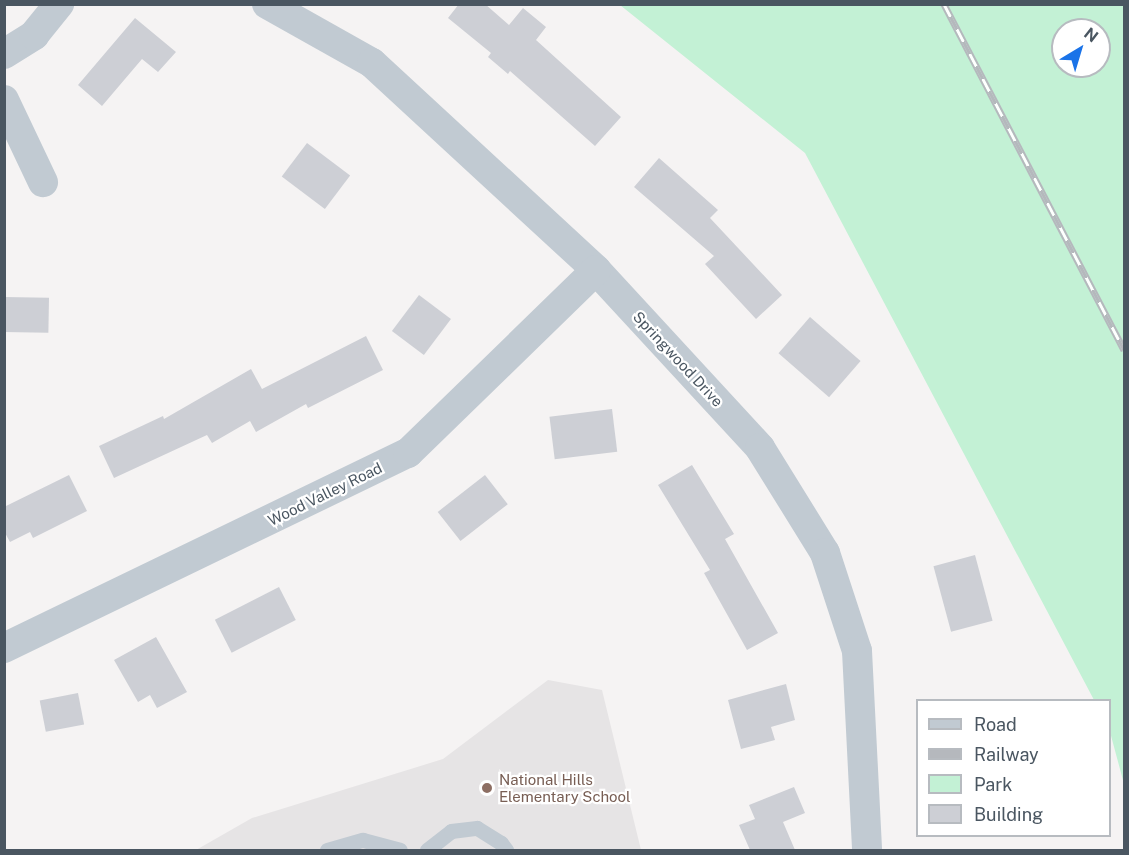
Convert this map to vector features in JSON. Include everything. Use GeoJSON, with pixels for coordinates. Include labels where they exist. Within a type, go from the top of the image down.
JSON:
{"type":"FeatureCollection","features":[{"type":"Feature","properties":{"kind":"street"},"geometry":{"type":"LineString","coordinates":[[4,54],[34,35],[60,4]]}},
{"type":"Feature","properties":{"kind":"street","name":"Springwood Drive"},"geometry":{"type":"LineString","coordinates":[[267,4],[372,63],[596,270],[760,448],[825,553],[857,651],[867,850]]}},
{"type":"Feature","properties":{"kind":"street"},"geometry":{"type":"LineString","coordinates":[[4,100],[43,182]]}},
{"type":"Feature","properties":{"kind":"street","name":"Wood Valley Road"},"geometry":{"type":"LineString","coordinates":[[4,648],[408,453],[596,270]]}},
{"type":"Feature","properties":{"kind":"lane"},"geometry":{"type":"LineString","coordinates":[[427,850],[451,831],[477,828],[501,843],[506,850]]}},
{"type":"Feature","properties":{"kind":"lane"},"geometry":{"type":"LineString","coordinates":[[327,850],[363,840],[400,850]]}},
{"type":"Feature","properties":{"kind":"shaded area","name":"National Hills Elementary School"},"geometry":{"type":"Polygon","coordinates":[[[548,680],[602,690],[641,850],[196,850],[252,818],[443,759],[548,680]]]}},
{"type":"Feature","properties":{"kind":"green space"},"geometry":{"type":"Polygon","coordinates":[[[620,5],[1124,5],[1124,784],[1111,736],[1111,699],[1093,699],[805,153],[620,5]]]}},
{"type":"Feature","properties":{"kind":"building"},"geometry":{"type":"Polygon","coordinates":[[[459,4],[485,4],[509,25],[523,8],[546,27],[536,40],[621,117],[595,146],[510,71],[508,74],[488,57],[491,53],[448,18],[459,4]]]}},
{"type":"Feature","properties":{"kind":"building"},"geometry":{"type":"Polygon","coordinates":[[[135,18],[176,52],[158,72],[142,59],[102,106],[78,85],[135,18]]]}},
{"type":"Feature","properties":{"kind":"building"},"geometry":{"type":"Polygon","coordinates":[[[307,143],[350,175],[325,209],[282,177],[307,143]]]}},
{"type":"Feature","properties":{"kind":"building"},"geometry":{"type":"Polygon","coordinates":[[[659,158],[718,210],[710,218],[782,295],[756,319],[705,264],[714,256],[634,187],[659,158]]]}},
{"type":"Feature","properties":{"kind":"building"},"geometry":{"type":"Polygon","coordinates":[[[419,295],[451,319],[424,355],[392,331],[419,295]]]}},
{"type":"Feature","properties":{"kind":"building"},"geometry":{"type":"Polygon","coordinates":[[[4,297],[49,298],[48,333],[4,332],[4,297]]]}},
{"type":"Feature","properties":{"kind":"building"},"geometry":{"type":"Polygon","coordinates":[[[810,317],[861,361],[829,397],[779,353],[810,317]]]}},
{"type":"Feature","properties":{"kind":"building"},"geometry":{"type":"Polygon","coordinates":[[[366,336],[383,370],[308,408],[306,404],[256,432],[250,421],[212,443],[207,435],[114,478],[99,446],[163,416],[164,419],[251,369],[262,389],[366,336]]]}},
{"type":"Feature","properties":{"kind":"building"},"geometry":{"type":"Polygon","coordinates":[[[612,409],[617,452],[555,459],[549,417],[612,409]]]}},
{"type":"Feature","properties":{"kind":"building"},"geometry":{"type":"Polygon","coordinates":[[[692,465],[734,534],[725,539],[778,633],[747,650],[704,573],[710,570],[658,485],[692,465]]]}},
{"type":"Feature","properties":{"kind":"building"},"geometry":{"type":"Polygon","coordinates":[[[69,475],[87,511],[33,538],[30,532],[10,542],[4,531],[4,507],[69,475]]]}},
{"type":"Feature","properties":{"kind":"building"},"geometry":{"type":"Polygon","coordinates":[[[485,475],[508,504],[460,541],[438,512],[485,475]]]}},
{"type":"Feature","properties":{"kind":"building"},"geometry":{"type":"Polygon","coordinates":[[[975,555],[993,621],[951,632],[933,566],[975,555]]]}},
{"type":"Feature","properties":{"kind":"building"},"geometry":{"type":"Polygon","coordinates":[[[279,587],[296,620],[232,653],[215,620],[279,587]]]}},
{"type":"Feature","properties":{"kind":"building"},"geometry":{"type":"Polygon","coordinates":[[[156,637],[187,692],[157,708],[150,695],[138,702],[114,660],[156,637]]]}},
{"type":"Feature","properties":{"kind":"building"},"geometry":{"type":"Polygon","coordinates":[[[786,684],[795,720],[771,727],[775,740],[741,749],[728,700],[786,684]]]}},
{"type":"Feature","properties":{"kind":"building"},"geometry":{"type":"Polygon","coordinates":[[[78,693],[84,724],[46,732],[40,700],[78,693]]]}},
{"type":"Feature","properties":{"kind":"building"},"geometry":{"type":"Polygon","coordinates":[[[794,787],[805,813],[783,822],[795,850],[750,850],[739,825],[755,819],[749,805],[794,787]]]}},
{"type":"Feature","properties":{"kind":"railway"},"geometry":{"type":"LineString","coordinates":[[944,4],[1124,350]]}},
{"type":"Feature","properties":{"kind":"place","name":"National Hills Elementary School"},"geometry":{"type":"Point","coordinates":[487,788]}}]}
